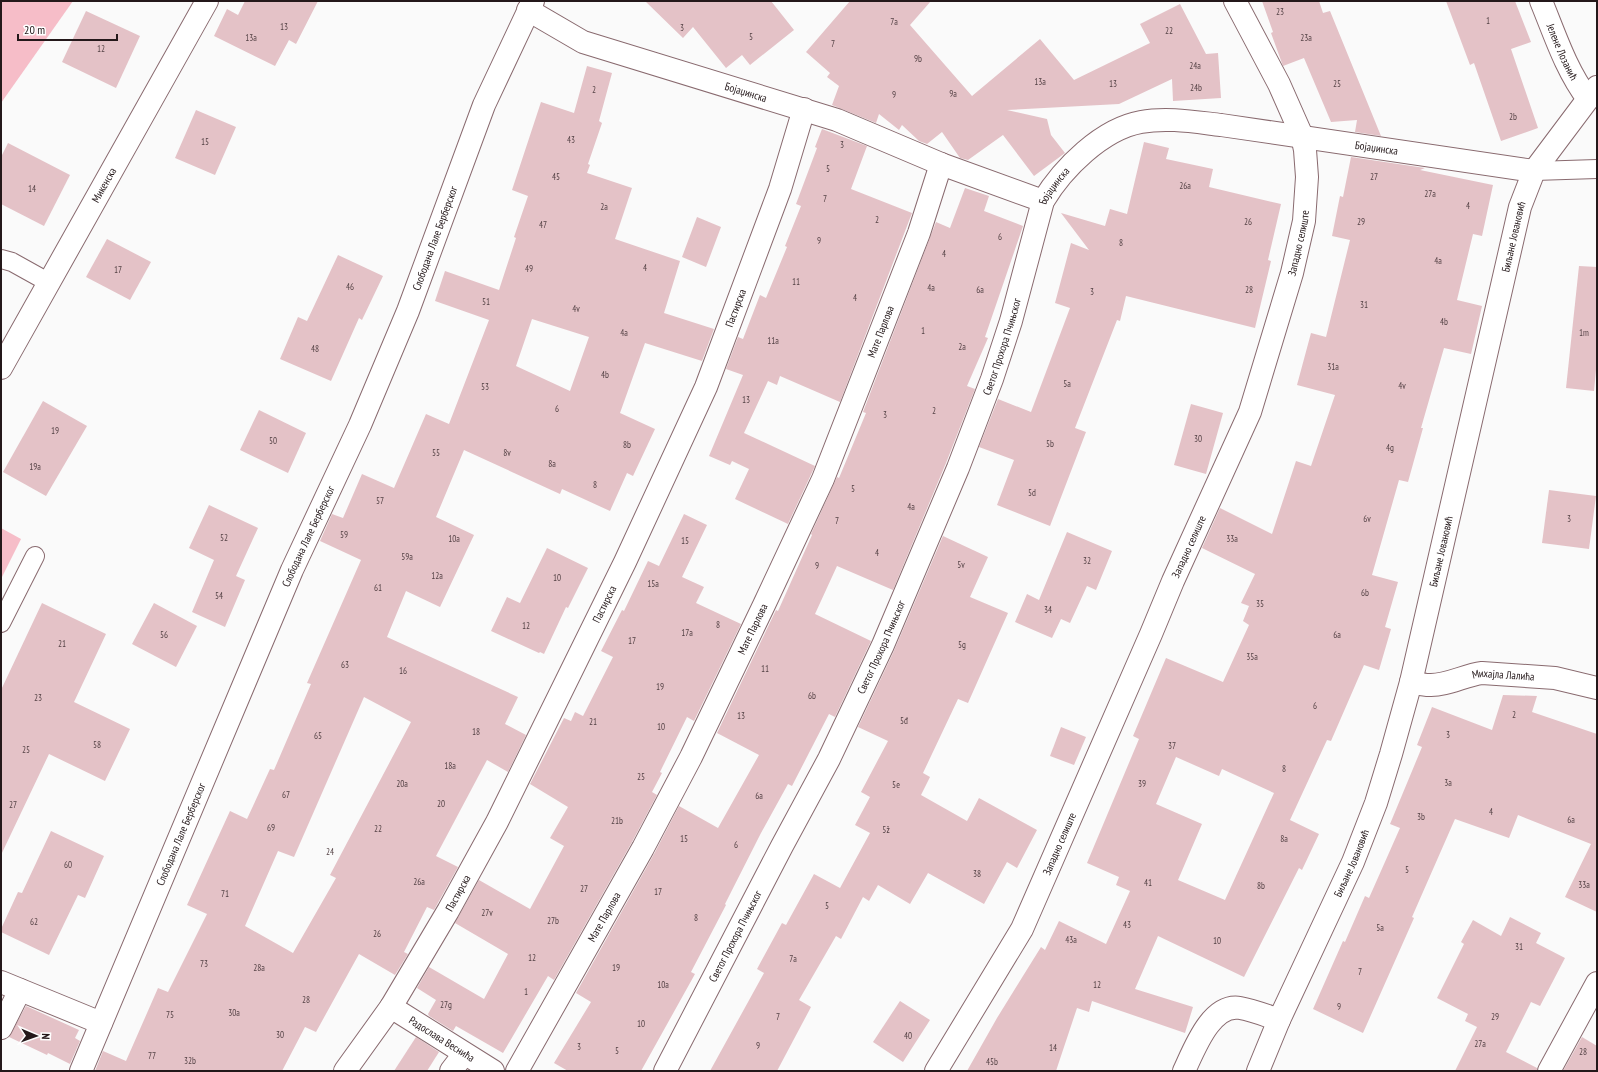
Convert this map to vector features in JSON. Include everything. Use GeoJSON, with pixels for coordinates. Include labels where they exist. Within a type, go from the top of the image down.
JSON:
{"type":"FeatureCollection","features":[{"type":"Feature","properties":{"kind":"street","name":"Микенска"},"geometry":{"type":"LineString","coordinates":[[1,368],[207,1]]}},
{"type":"Feature","properties":{"kind":"street","name":"Западно селиште"},"geometry":{"type":"LineString","coordinates":[[936,1071],[1022,929],[1182,560],[1250,412],[1292,273],[1304,221],[1307,177],[1305,150],[1302,136],[1279,84],[1235,1]]}},
{"type":"Feature","properties":{"kind":"street","name":"Јелене Лозанић"},"geometry":{"type":"LineString","coordinates":[[1541,1],[1567,65],[1577,84],[1592,93]]}},
{"type":"Feature","properties":{"kind":"street","name":"Бојаџинска"},"geometry":{"type":"LineString","coordinates":[[530,5],[583,42],[837,120],[941,164],[1043,201],[1066,170],[1094,145],[1123,127],[1141,122],[1187,121],[1302,136],[1534,172]]}},
{"type":"Feature","properties":{"kind":"street","name":"Слободана Лале Берберског"},"geometry":{"type":"LineString","coordinates":[[82,1071],[292,570],[360,426],[408,311],[442,215],[484,106],[530,5]]}},
{"type":"Feature","properties":{"kind":"street","name":"Биљане Јовановић"},"geometry":{"type":"LineString","coordinates":[[1258,1071],[1279,1020],[1353,862],[1376,803],[1391,754],[1410,682],[1511,240],[1520,207],[1534,172],[1592,93]]}},
{"type":"Feature","properties":{"kind":"street","name":"Пастирска"},"geometry":{"type":"LineString","coordinates":[[345,1071],[391,1007],[448,911],[496,822],[622,569],[706,387],[780,189],[804,109]]}},
{"type":"Feature","properties":{"kind":"street","name":"Мате Парлова"},"geometry":{"type":"LineString","coordinates":[[517,1071],[643,848],[691,757],[823,479],[877,344],[919,233],[941,164]]}},
{"type":"Feature","properties":{"kind":"street","name":"Светог Прохора Пчињског"},"geometry":{"type":"LineString","coordinates":[[665,1071],[829,759],[883,645],[958,468],[992,379],[1011,321],[1043,201]]}},
{"type":"Feature","properties":{"kind":"street","name":"Михајла Лалића"},"geometry":{"type":"LineString","coordinates":[[1410,682],[1424,685],[1436,685],[1472,674],[1486,673],[1555,678],[1597,688]]}},
{"type":"Feature","properties":{"kind":"street"},"geometry":{"type":"LineString","coordinates":[[1549,1071],[1591,1009],[1597,983]]}},
{"type":"Feature","properties":{"kind":"street"},"geometry":{"type":"LineString","coordinates":[[1,1028],[10,986],[101,1023]]}},
{"type":"Feature","properties":{"kind":"street","name":"Радослава Веснића"},"geometry":{"type":"LineString","coordinates":[[391,1007],[493,1071]]}},
{"type":"Feature","properties":{"kind":"street"},"geometry":{"type":"LineString","coordinates":[[1184,1071],[1198,1040],[1215,1017],[1222,1011],[1230,1008],[1240,1008],[1279,1020]]}},
{"type":"Feature","properties":{"kind":"street"},"geometry":{"type":"LineString","coordinates":[[451,1071],[464,1054]]}},
{"type":"Feature","properties":{"kind":"lane","name":"Бојаџинска"},"geometry":{"type":"LineString","coordinates":[[1534,172],[1597,169]]}},
{"type":"Feature","properties":{"kind":"lane"},"geometry":{"type":"LineString","coordinates":[[1,259],[12,262],[48,282]]}},
{"type":"Feature","properties":{"kind":"lane"},"geometry":{"type":"LineString","coordinates":[[1,623],[34,556]]}},
{"type":"Feature","properties":{"kind":"shaded area"},"geometry":{"type":"Polygon","coordinates":[[[1,1],[73,1],[1,103],[1,1]]]}},
{"type":"Feature","properties":{"kind":"shaded area"},"geometry":{"type":"Polygon","coordinates":[[[1,528],[21,539],[1,579],[1,528]]]}},
{"type":"Feature","properties":{"kind":"building"},"geometry":{"type":"Polygon","coordinates":[[[245,1],[318,1],[296,44],[289,40],[275,66],[214,36],[227,9],[238,15],[245,1]]]}},
{"type":"Feature","properties":{"kind":"building"},"geometry":{"type":"Polygon","coordinates":[[[645,1],[771,1],[794,30],[750,65],[742,55],[726,68],[693,27],[683,38],[645,1]]]}},
{"type":"Feature","properties":{"kind":"building"},"geometry":{"type":"Polygon","coordinates":[[[850,1],[931,1],[910,25],[972,96],[1040,39],[1074,80],[1150,43],[1140,24],[1180,4],[1206,54],[1218,53],[1221,98],[1173,101],[1172,79],[1119,104],[1007,110],[1047,119],[1051,135],[1065,153],[1034,176],[1003,135],[968,160],[960,158],[942,132],[927,144],[919,141],[902,125],[899,130],[879,114],[876,123],[832,105],[839,86],[827,77],[830,73],[806,52],[850,1]]]}},
{"type":"Feature","properties":{"kind":"building"},"geometry":{"type":"Polygon","coordinates":[[[1262,1],[1319,1],[1323,13],[1330,11],[1381,136],[1355,132],[1357,120],[1331,122],[1304,58],[1283,66],[1271,33],[1273,32],[1262,1]]]}},
{"type":"Feature","properties":{"kind":"building"},"geometry":{"type":"Polygon","coordinates":[[[1446,1],[1515,1],[1531,42],[1511,49],[1538,128],[1501,141],[1474,63],[1470,65],[1446,1]]]}},
{"type":"Feature","properties":{"kind":"building"},"geometry":{"type":"Polygon","coordinates":[[[86,11],[140,36],[116,88],[62,62],[86,11]]]}},
{"type":"Feature","properties":{"kind":"building"},"geometry":{"type":"Polygon","coordinates":[[[587,66],[612,73],[599,121],[602,123],[588,164],[590,165],[587,173],[632,188],[615,239],[680,261],[664,313],[714,329],[702,361],[645,343],[620,413],[655,429],[633,476],[627,473],[610,511],[562,489],[560,494],[464,450],[436,517],[474,535],[440,607],[406,591],[387,637],[518,697],[505,724],[526,735],[508,772],[487,760],[436,856],[458,867],[434,910],[427,907],[404,952],[408,954],[395,975],[359,954],[316,1032],[305,1027],[282,1071],[95,1071],[103,1051],[126,1061],[158,988],[168,992],[207,914],[187,905],[230,811],[247,819],[270,769],[274,770],[311,684],[307,683],[361,560],[320,541],[332,514],[343,518],[362,474],[394,488],[426,414],[449,424],[489,320],[435,301],[445,271],[499,290],[516,238],[514,237],[528,196],[512,190],[541,102],[574,113],[587,66]],[[532,319],[516,366],[570,391],[589,337],[532,319]],[[364,697],[294,857],[278,851],[245,926],[293,953],[336,878],[330,875],[411,722],[364,697]]]}},
{"type":"Feature","properties":{"kind":"building"},"geometry":{"type":"Polygon","coordinates":[[[196,110],[236,127],[215,175],[175,158],[196,110]]]}},
{"type":"Feature","properties":{"kind":"building"},"geometry":{"type":"Polygon","coordinates":[[[822,129],[867,146],[851,189],[912,213],[840,402],[780,376],[777,385],[768,381],[744,433],[815,466],[788,524],[735,499],[749,469],[732,461],[730,465],[709,456],[743,375],[726,369],[738,337],[743,339],[760,295],[766,298],[787,247],[785,246],[801,206],[796,204],[817,148],[815,147],[822,129]]]}},
{"type":"Feature","properties":{"kind":"building"},"geometry":{"type":"Polygon","coordinates":[[[1144,142],[1169,148],[1166,159],[1213,169],[1209,187],[1281,204],[1268,260],[1271,261],[1255,328],[1126,296],[1120,321],[1117,320],[1075,428],[1086,432],[1050,526],[997,505],[1014,460],[979,447],[998,399],[1031,412],[1070,308],[1055,303],[1071,243],[1089,250],[1061,213],[1105,226],[1110,209],[1127,214],[1144,142]]]}},
{"type":"Feature","properties":{"kind":"building"},"geometry":{"type":"Polygon","coordinates":[[[8,143],[70,175],[44,226],[1,204],[1,157],[8,143]]]}},
{"type":"Feature","properties":{"kind":"building"},"geometry":{"type":"Polygon","coordinates":[[[1351,157],[1425,168],[1420,170],[1493,185],[1482,236],[1473,234],[1457,300],[1482,306],[1471,354],[1444,348],[1421,428],[1423,428],[1408,482],[1399,480],[1372,575],[1398,582],[1385,627],[1391,629],[1379,670],[1364,665],[1331,741],[1327,740],[1290,820],[1319,834],[1302,870],[1299,868],[1244,977],[1158,936],[1135,989],[1193,1007],[1185,1033],[1092,1001],[1089,1012],[1077,1008],[1056,1071],[967,1071],[997,1018],[1041,947],[1045,950],[1059,921],[1106,944],[1130,891],[1116,885],[1119,877],[1087,863],[1139,739],[1133,736],[1166,658],[1223,682],[1249,625],[1243,621],[1249,606],[1241,603],[1255,574],[1202,548],[1220,508],[1272,534],[1296,461],[1311,466],[1335,395],[1297,385],[1311,333],[1326,337],[1350,240],[1332,236],[1340,196],[1343,197],[1351,157]],[[1176,757],[1156,804],[1202,824],[1178,880],[1225,900],[1274,793],[1222,769],[1219,776],[1176,757]]]}},
{"type":"Feature","properties":{"kind":"building"},"geometry":{"type":"Polygon","coordinates":[[[965,188],[989,196],[984,211],[1023,226],[985,337],[988,338],[967,386],[975,389],[893,590],[837,566],[815,614],[871,641],[835,717],[829,714],[792,786],[788,784],[761,833],[691,972],[695,974],[641,1071],[568,1071],[554,1063],[591,1002],[576,993],[654,854],[679,806],[718,828],[759,755],[717,733],[776,610],[778,611],[837,477],[839,478],[866,413],[863,412],[936,222],[950,228],[965,188]]]}},
{"type":"Feature","properties":{"kind":"building"},"geometry":{"type":"Polygon","coordinates":[[[697,217],[721,227],[706,267],[682,257],[697,217]]]}},
{"type":"Feature","properties":{"kind":"building"},"geometry":{"type":"Polygon","coordinates":[[[107,239],[151,262],[130,300],[86,277],[107,239]]]}},
{"type":"Feature","properties":{"kind":"building"},"geometry":{"type":"Polygon","coordinates":[[[338,255],[383,276],[362,320],[359,318],[331,381],[280,359],[298,317],[307,321],[338,255]]]}},
{"type":"Feature","properties":{"kind":"building"},"geometry":{"type":"Polygon","coordinates":[[[1579,266],[1597,267],[1597,359],[1594,391],[1566,388],[1579,266]]]}},
{"type":"Feature","properties":{"kind":"building"},"geometry":{"type":"Polygon","coordinates":[[[43,401],[87,426],[46,496],[3,472],[43,401]]]}},
{"type":"Feature","properties":{"kind":"building"},"geometry":{"type":"Polygon","coordinates":[[[1191,404],[1223,413],[1206,474],[1174,465],[1191,404]]]}},
{"type":"Feature","properties":{"kind":"building"},"geometry":{"type":"Polygon","coordinates":[[[259,410],[306,433],[288,473],[240,450],[259,410]]]}},
{"type":"Feature","properties":{"kind":"building"},"geometry":{"type":"Polygon","coordinates":[[[1549,490],[1596,496],[1589,549],[1542,543],[1549,490]]]}},
{"type":"Feature","properties":{"kind":"building"},"geometry":{"type":"Polygon","coordinates":[[[209,505],[258,528],[236,576],[245,580],[225,627],[192,612],[214,560],[189,548],[209,505]]]}},
{"type":"Feature","properties":{"kind":"building"},"geometry":{"type":"Polygon","coordinates":[[[684,514],[707,525],[682,577],[704,587],[696,603],[741,624],[694,721],[687,717],[660,772],[662,773],[652,792],[657,795],[632,842],[554,980],[548,976],[503,1053],[456,1026],[453,1031],[429,1016],[428,1014],[436,1000],[417,988],[429,967],[484,999],[508,954],[455,923],[479,880],[530,909],[564,846],[550,838],[568,807],[530,784],[564,718],[571,721],[575,712],[583,716],[613,657],[601,651],[622,610],[624,611],[648,561],[659,566],[684,514]]]}},
{"type":"Feature","properties":{"kind":"building"},"geometry":{"type":"Polygon","coordinates":[[[1067,532],[1112,551],[1096,590],[1087,586],[1070,623],[1061,619],[1052,638],[1015,622],[1027,594],[1039,600],[1067,532]]]}},
{"type":"Feature","properties":{"kind":"building"},"geometry":{"type":"Polygon","coordinates":[[[943,536],[988,557],[970,597],[1008,613],[968,703],[958,699],[923,773],[930,777],[921,795],[967,821],[979,798],[1037,830],[1017,868],[1007,862],[984,904],[928,873],[910,904],[878,885],[869,901],[863,897],[841,939],[836,936],[799,1000],[811,1007],[777,1071],[710,1071],[764,973],[757,969],[782,923],[786,925],[814,874],[840,888],[870,833],[855,825],[870,797],[861,792],[888,741],[858,727],[893,653],[943,536]]]}},
{"type":"Feature","properties":{"kind":"building"},"geometry":{"type":"Polygon","coordinates":[[[547,548],[588,568],[568,608],[566,607],[544,654],[491,631],[507,597],[520,603],[547,548]]]}},
{"type":"Feature","properties":{"kind":"building"},"geometry":{"type":"Polygon","coordinates":[[[42,603],[106,634],[74,702],[130,729],[105,781],[49,754],[1,855],[1,690],[42,603]]]}},
{"type":"Feature","properties":{"kind":"building"},"geometry":{"type":"Polygon","coordinates":[[[154,603],[197,626],[176,667],[132,644],[154,603]]]}},
{"type":"Feature","properties":{"kind":"building"},"geometry":{"type":"Polygon","coordinates":[[[1503,695],[1537,696],[1532,712],[1597,734],[1597,912],[1565,897],[1591,844],[1518,815],[1509,838],[1455,819],[1412,917],[1414,918],[1363,1033],[1313,1009],[1343,941],[1345,942],[1365,896],[1369,898],[1400,828],[1390,824],[1422,747],[1417,745],[1432,707],[1492,730],[1503,695]]]}},
{"type":"Feature","properties":{"kind":"building"},"geometry":{"type":"Polygon","coordinates":[[[1061,727],[1086,737],[1074,765],[1050,756],[1061,727]]]}},
{"type":"Feature","properties":{"kind":"building"},"geometry":{"type":"Polygon","coordinates":[[[51,831],[104,856],[85,898],[78,895],[49,955],[1,932],[1,929],[18,892],[22,893],[51,831]]]}},
{"type":"Feature","properties":{"kind":"building"},"geometry":{"type":"Polygon","coordinates":[[[1510,917],[1541,933],[1536,943],[1565,958],[1540,1006],[1531,1002],[1506,1052],[1537,1068],[1537,1071],[1455,1071],[1477,1027],[1465,1021],[1468,1014],[1437,998],[1464,944],[1461,942],[1473,920],[1501,936],[1510,917]]]}},
{"type":"Feature","properties":{"kind":"building"},"geometry":{"type":"Polygon","coordinates":[[[900,1001],[930,1020],[903,1062],[873,1042],[900,1001]]]}},
{"type":"Feature","properties":{"kind":"building"},"geometry":{"type":"Polygon","coordinates":[[[26,1006],[79,1030],[75,1038],[80,1041],[70,1064],[9,1037],[26,1006]]]}},
{"type":"Feature","properties":{"kind":"building"},"geometry":{"type":"Polygon","coordinates":[[[416,1037],[439,1052],[427,1071],[394,1071],[416,1037]]]}},
{"type":"Feature","properties":{"kind":"building"},"geometry":{"type":"Polygon","coordinates":[[[1582,1037],[1597,1046],[1597,1071],[1563,1071],[1582,1037]]]}}]}
